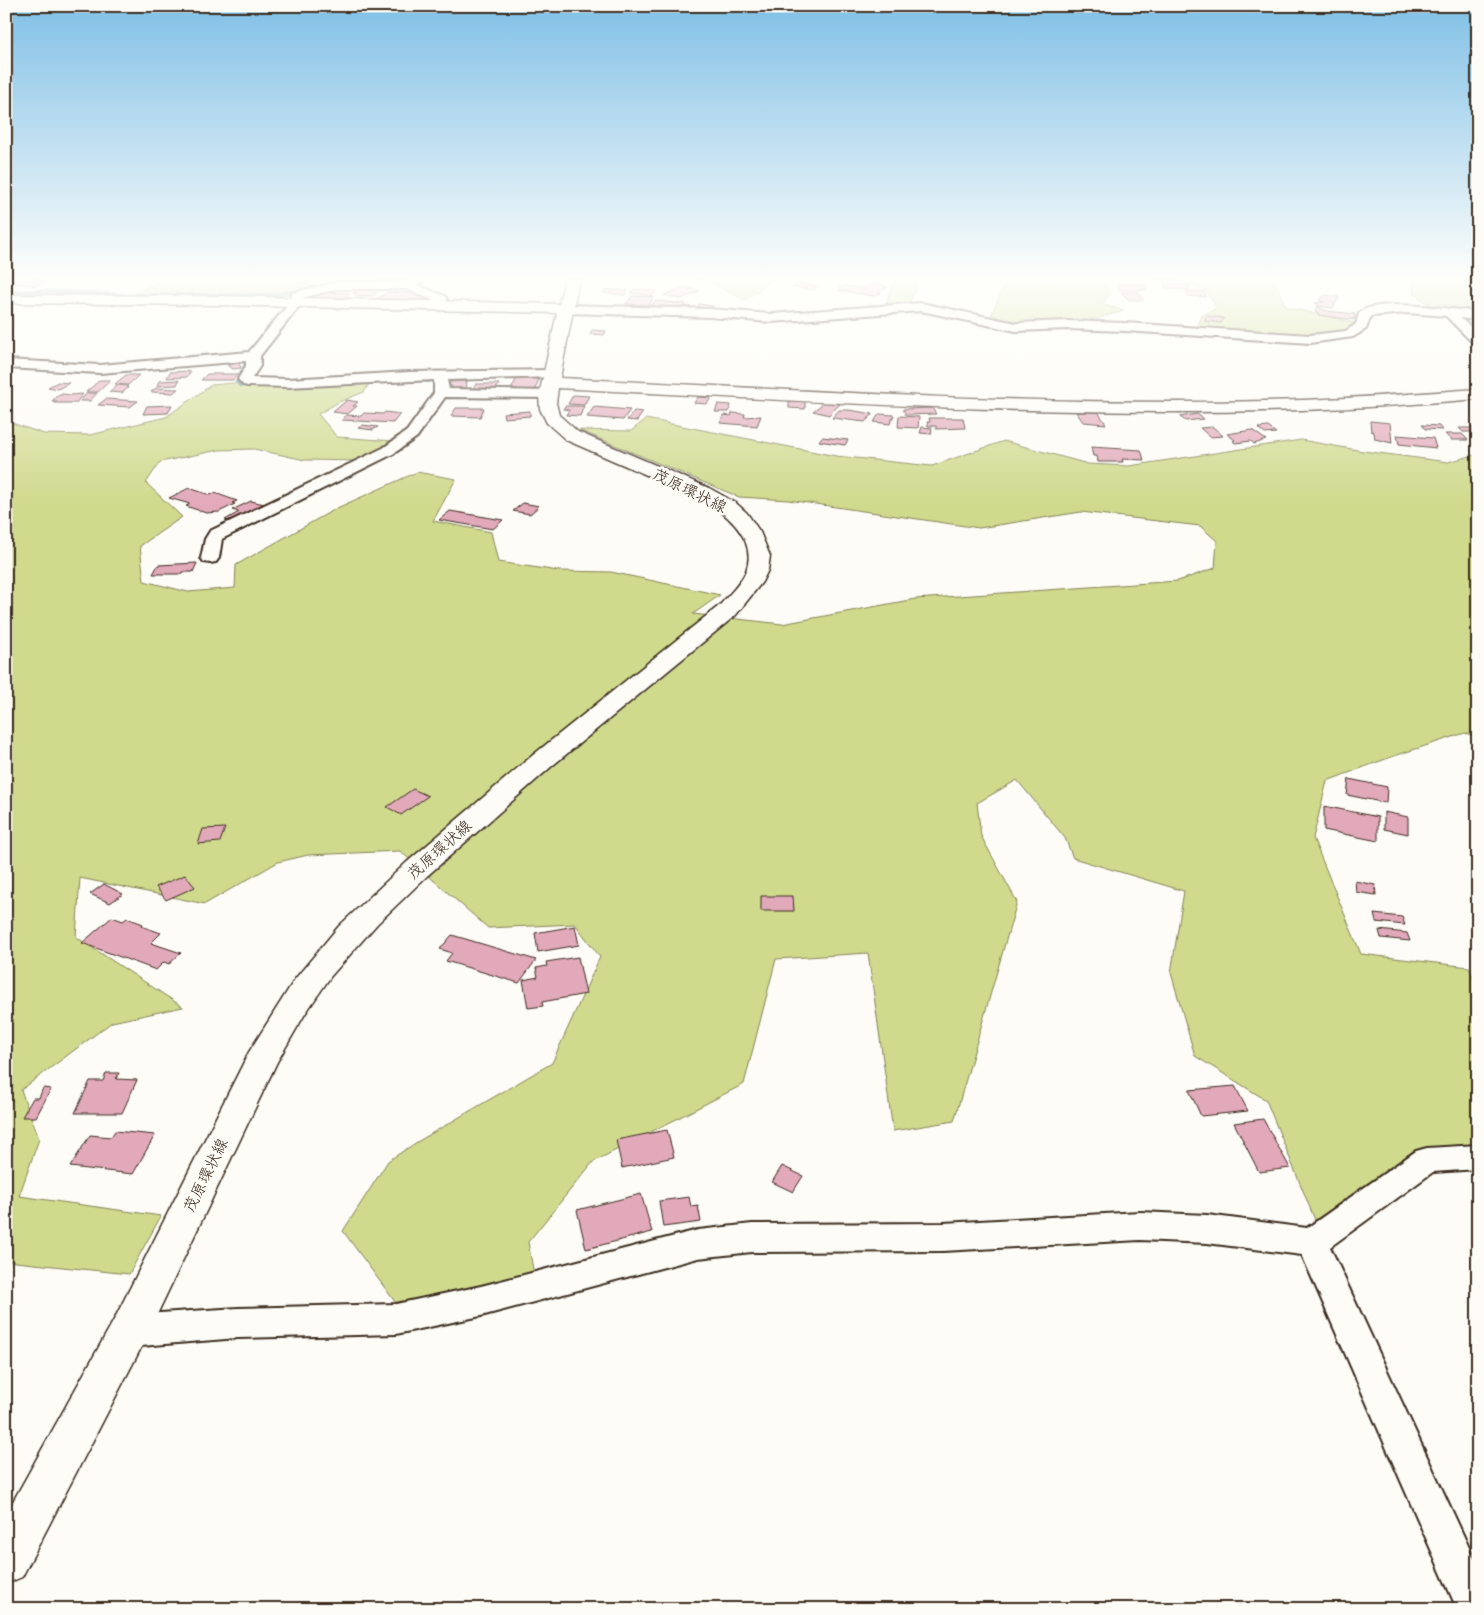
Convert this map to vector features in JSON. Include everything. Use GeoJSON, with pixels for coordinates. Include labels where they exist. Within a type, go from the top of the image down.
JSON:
{"type":"FeatureCollection","features":[{"type":"Feature","properties":{"kind":"street","name":"茂原環状線"},"geometry":{"type":"LineString","coordinates":[[6,1561],[129,1331],[260,1061],[306,986],[358,924],[488,804],[728,610],[749,585],[755,573],[760,561],[754,539],[738,516],[728,507],[698,491],[572,436],[554,422],[547,408],[557,354]]}},
{"type":"Feature","properties":{"kind":"street"},"geometry":{"type":"LineString","coordinates":[[6,364],[100,369],[253,356],[253,366],[245,379],[248,382],[288,383],[440,376],[550,384],[919,401],[1083,406],[1300,405],[1478,394]]}},
{"type":"Feature","properties":{"kind":"street"},"geometry":{"type":"LineString","coordinates":[[210,558],[213,539],[216,535],[388,451],[412,434],[441,393],[440,376]]}},
{"type":"Feature","properties":{"kind":"street"},"geometry":{"type":"LineString","coordinates":[[441,393],[550,384]]}},
{"type":"Feature","properties":{"kind":"street"},"geometry":{"type":"LineString","coordinates":[[129,1331],[238,1323],[396,1319],[481,1301],[698,1244],[752,1238],[943,1236],[1140,1226],[1206,1229],[1312,1242],[1427,1160],[1478,1157]]}},
{"type":"Feature","properties":{"kind":"street"},"geometry":{"type":"LineString","coordinates":[[1312,1242],[1477,1609]]}},
{"type":"Feature","properties":{"kind":"green space"},"geometry":{"type":"Polygon","coordinates":[[[371,381],[364,392],[339,402],[318,414],[337,437],[395,441],[363,461],[305,460],[254,449],[219,450],[160,462],[146,483],[182,517],[140,546],[144,581],[188,592],[235,588],[236,565],[337,508],[417,472],[456,479],[433,521],[491,532],[498,562],[559,571],[611,572],[720,595],[693,614],[782,624],[915,599],[1178,581],[1215,568],[1217,541],[1200,526],[1081,512],[979,528],[788,500],[739,497],[579,430],[631,431],[646,419],[836,456],[932,466],[1004,441],[1088,464],[1129,466],[1301,440],[1363,451],[1448,462],[1478,454],[1478,737],[1465,733],[1391,757],[1327,781],[1313,838],[1361,954],[1469,967],[1478,989],[1478,1144],[1468,1151],[1317,1225],[1266,1100],[1195,1056],[1171,973],[1184,891],[1073,858],[1065,838],[1017,780],[977,803],[981,836],[1017,902],[954,1121],[893,1131],[868,953],[776,959],[744,1084],[593,1162],[528,1242],[535,1280],[398,1306],[343,1231],[388,1161],[552,1063],[600,957],[575,924],[488,928],[400,851],[308,855],[278,862],[205,904],[80,878],[76,937],[183,1007],[112,1022],[21,1090],[39,1139],[19,1196],[161,1216],[129,1274],[6,1261],[6,421],[44,434],[90,435],[166,417],[211,385],[245,382],[371,381]]]}},
{"type":"Feature","properties":{"kind":"building"},"geometry":{"type":"Polygon","coordinates":[[[239,363],[241,368],[233,369],[227,365],[239,363]]]}},
{"type":"Feature","properties":{"kind":"building"},"geometry":{"type":"Polygon","coordinates":[[[191,371],[187,377],[167,378],[170,372],[191,371]]]}},
{"type":"Feature","properties":{"kind":"building"},"geometry":{"type":"Polygon","coordinates":[[[207,374],[238,374],[233,380],[201,380],[207,374]]]}},
{"type":"Feature","properties":{"kind":"building"},"geometry":{"type":"Polygon","coordinates":[[[126,375],[139,375],[128,385],[115,384],[126,375]]]}},
{"type":"Feature","properties":{"kind":"building"},"geometry":{"type":"Polygon","coordinates":[[[517,378],[539,379],[534,392],[510,391],[517,378]]]}},
{"type":"Feature","properties":{"kind":"building"},"geometry":{"type":"Polygon","coordinates":[[[100,380],[111,380],[98,392],[86,392],[100,380]]]}},
{"type":"Feature","properties":{"kind":"building"},"geometry":{"type":"Polygon","coordinates":[[[179,380],[177,385],[157,386],[159,381],[179,380]]]}},
{"type":"Feature","properties":{"kind":"building"},"geometry":{"type":"Polygon","coordinates":[[[467,381],[466,389],[452,390],[452,386],[449,385],[450,382],[467,381]]]}},
{"type":"Feature","properties":{"kind":"building"},"geometry":{"type":"Polygon","coordinates":[[[58,382],[69,383],[58,389],[48,387],[58,382]]]}},
{"type":"Feature","properties":{"kind":"building"},"geometry":{"type":"Polygon","coordinates":[[[476,384],[499,384],[495,391],[472,390],[476,384]]]}},
{"type":"Feature","properties":{"kind":"building"},"geometry":{"type":"Polygon","coordinates":[[[117,385],[128,386],[126,387],[128,388],[122,393],[109,392],[117,385]]]}},
{"type":"Feature","properties":{"kind":"building"},"geometry":{"type":"Polygon","coordinates":[[[156,388],[178,389],[173,393],[151,392],[156,388]]]}},
{"type":"Feature","properties":{"kind":"building"},"geometry":{"type":"Polygon","coordinates":[[[87,393],[97,393],[90,401],[80,401],[87,393]]]}},
{"type":"Feature","properties":{"kind":"building"},"geometry":{"type":"Polygon","coordinates":[[[63,394],[83,394],[76,403],[54,403],[57,401],[52,401],[57,396],[63,394]]]}},
{"type":"Feature","properties":{"kind":"building"},"geometry":{"type":"Polygon","coordinates":[[[573,395],[589,396],[584,405],[568,404],[573,395]]]}},
{"type":"Feature","properties":{"kind":"building"},"geometry":{"type":"Polygon","coordinates":[[[698,397],[711,398],[707,404],[694,403],[698,397]]]}},
{"type":"Feature","properties":{"kind":"building"},"geometry":{"type":"Polygon","coordinates":[[[106,399],[138,401],[130,407],[98,405],[106,399]]]}},
{"type":"Feature","properties":{"kind":"building"},"geometry":{"type":"Polygon","coordinates":[[[347,400],[358,402],[353,406],[357,406],[348,414],[333,412],[347,400]]]}},
{"type":"Feature","properties":{"kind":"building"},"geometry":{"type":"Polygon","coordinates":[[[789,401],[805,401],[805,409],[789,408],[789,401]]]}},
{"type":"Feature","properties":{"kind":"building"},"geometry":{"type":"Polygon","coordinates":[[[826,401],[840,404],[829,415],[813,411],[826,401]]]}},
{"type":"Feature","properties":{"kind":"building"},"geometry":{"type":"Polygon","coordinates":[[[718,404],[731,405],[729,412],[715,412],[718,404]]]}},
{"type":"Feature","properties":{"kind":"building"},"geometry":{"type":"Polygon","coordinates":[[[172,405],[168,413],[143,414],[147,406],[172,405]]]}},
{"type":"Feature","properties":{"kind":"building"},"geometry":{"type":"Polygon","coordinates":[[[565,406],[584,406],[580,416],[566,415],[569,410],[563,409],[565,406]]]}},
{"type":"Feature","properties":{"kind":"building"},"geometry":{"type":"Polygon","coordinates":[[[594,407],[630,410],[623,420],[587,417],[594,407]]]}},
{"type":"Feature","properties":{"kind":"building"},"geometry":{"type":"Polygon","coordinates":[[[456,408],[484,408],[480,417],[451,416],[456,408]]]}},
{"type":"Feature","properties":{"kind":"building"},"geometry":{"type":"Polygon","coordinates":[[[932,408],[936,414],[906,415],[903,409],[932,408]]]}},
{"type":"Feature","properties":{"kind":"building"},"geometry":{"type":"Polygon","coordinates":[[[839,410],[873,414],[865,422],[832,418],[839,410]]]}},
{"type":"Feature","properties":{"kind":"building"},"geometry":{"type":"Polygon","coordinates":[[[530,411],[530,416],[504,418],[503,413],[530,411]]]}},
{"type":"Feature","properties":{"kind":"building"},"geometry":{"type":"Polygon","coordinates":[[[634,411],[643,412],[637,421],[627,420],[634,411]]]}},
{"type":"Feature","properties":{"kind":"building"},"geometry":{"type":"Polygon","coordinates":[[[385,412],[400,414],[393,423],[342,420],[346,415],[361,416],[364,413],[383,414],[385,412]]]}},
{"type":"Feature","properties":{"kind":"building"},"geometry":{"type":"Polygon","coordinates":[[[1076,412],[1098,412],[1106,424],[1083,422],[1076,412]]]}},
{"type":"Feature","properties":{"kind":"building"},"geometry":{"type":"Polygon","coordinates":[[[732,413],[745,414],[744,417],[761,416],[757,426],[720,423],[724,415],[731,416],[732,413]]]}},
{"type":"Feature","properties":{"kind":"building"},"geometry":{"type":"Polygon","coordinates":[[[879,414],[894,415],[890,424],[874,422],[879,414]]]}},
{"type":"Feature","properties":{"kind":"building"},"geometry":{"type":"Polygon","coordinates":[[[1197,414],[1204,419],[1186,421],[1180,417],[1197,414]]]}},
{"type":"Feature","properties":{"kind":"building"},"geometry":{"type":"Polygon","coordinates":[[[899,416],[919,417],[918,428],[898,427],[899,416]]]}},
{"type":"Feature","properties":{"kind":"building"},"geometry":{"type":"Polygon","coordinates":[[[929,418],[963,418],[965,428],[936,429],[936,426],[928,426],[929,418]]]}},
{"type":"Feature","properties":{"kind":"building"},"geometry":{"type":"Polygon","coordinates":[[[1370,421],[1390,423],[1392,443],[1375,439],[1374,432],[1371,431],[1370,421]]]}},
{"type":"Feature","properties":{"kind":"building"},"geometry":{"type":"Polygon","coordinates":[[[363,425],[378,427],[373,430],[358,428],[363,425]]]}},
{"type":"Feature","properties":{"kind":"building"},"geometry":{"type":"Polygon","coordinates":[[[1422,425],[1439,426],[1442,430],[1425,429],[1422,425]]]}},
{"type":"Feature","properties":{"kind":"building"},"geometry":{"type":"Polygon","coordinates":[[[922,427],[932,428],[931,434],[920,433],[922,427]]]}},
{"type":"Feature","properties":{"kind":"building"},"geometry":{"type":"Polygon","coordinates":[[[1213,427],[1223,436],[1210,437],[1200,428],[1213,427]]]}},
{"type":"Feature","properties":{"kind":"building"},"geometry":{"type":"Polygon","coordinates":[[[1268,427],[1276,433],[1265,434],[1258,428],[1268,427]]]}},
{"type":"Feature","properties":{"kind":"building"},"geometry":{"type":"Polygon","coordinates":[[[1459,428],[1473,428],[1477,432],[1463,432],[1459,428]]]}},
{"type":"Feature","properties":{"kind":"building"},"geometry":{"type":"Polygon","coordinates":[[[1252,430],[1266,440],[1254,444],[1251,441],[1235,443],[1233,441],[1235,440],[1227,434],[1252,430]]]}},
{"type":"Feature","properties":{"kind":"building"},"geometry":{"type":"Polygon","coordinates":[[[1445,434],[1462,434],[1468,440],[1451,440],[1445,434]]]}},
{"type":"Feature","properties":{"kind":"building"},"geometry":{"type":"Polygon","coordinates":[[[1397,435],[1433,438],[1436,448],[1399,444],[1397,435]]]}},
{"type":"Feature","properties":{"kind":"building"},"geometry":{"type":"Polygon","coordinates":[[[822,437],[848,440],[845,445],[819,441],[822,437]]]}},
{"type":"Feature","properties":{"kind":"building"},"geometry":{"type":"Polygon","coordinates":[[[1091,447],[1141,450],[1144,460],[1122,459],[1123,462],[1098,462],[1097,456],[1093,456],[1091,447]]]}},
{"type":"Feature","properties":{"kind":"building"},"geometry":{"type":"Polygon","coordinates":[[[189,488],[210,495],[215,493],[237,501],[232,503],[235,504],[219,512],[206,513],[186,506],[190,504],[169,498],[189,488]]]}},
{"type":"Feature","properties":{"kind":"building"},"geometry":{"type":"Polygon","coordinates":[[[251,501],[269,505],[233,522],[225,520],[239,512],[232,510],[251,501]]]}},
{"type":"Feature","properties":{"kind":"building"},"geometry":{"type":"Polygon","coordinates":[[[523,503],[539,506],[530,514],[513,511],[523,503]]]}},
{"type":"Feature","properties":{"kind":"building"},"geometry":{"type":"Polygon","coordinates":[[[450,511],[503,520],[493,529],[439,520],[450,511]]]}},
{"type":"Feature","properties":{"kind":"building"},"geometry":{"type":"Polygon","coordinates":[[[197,563],[193,572],[153,574],[158,565],[197,563]]]}},
{"type":"Feature","properties":{"kind":"building"},"geometry":{"type":"Polygon","coordinates":[[[1349,779],[1387,787],[1386,803],[1347,795],[1349,779]]]}},
{"type":"Feature","properties":{"kind":"building"},"geometry":{"type":"Polygon","coordinates":[[[413,789],[428,796],[401,815],[387,807],[413,789]]]}},
{"type":"Feature","properties":{"kind":"building"},"geometry":{"type":"Polygon","coordinates":[[[1324,806],[1378,817],[1378,841],[1324,830],[1324,806]]]}},
{"type":"Feature","properties":{"kind":"building"},"geometry":{"type":"Polygon","coordinates":[[[1384,812],[1408,817],[1408,834],[1384,829],[1384,812]]]}},
{"type":"Feature","properties":{"kind":"building"},"geometry":{"type":"Polygon","coordinates":[[[225,828],[220,842],[198,844],[203,829],[225,828]]]}},
{"type":"Feature","properties":{"kind":"building"},"geometry":{"type":"Polygon","coordinates":[[[185,875],[195,887],[166,900],[156,887],[185,875]]]}},
{"type":"Feature","properties":{"kind":"building"},"geometry":{"type":"Polygon","coordinates":[[[1355,881],[1375,885],[1376,895],[1356,892],[1355,881]]]}},
{"type":"Feature","properties":{"kind":"building"},"geometry":{"type":"Polygon","coordinates":[[[104,884],[123,894],[110,903],[90,894],[104,884]]]}},
{"type":"Feature","properties":{"kind":"building"},"geometry":{"type":"Polygon","coordinates":[[[761,896],[793,896],[794,911],[761,911],[761,896]]]}},
{"type":"Feature","properties":{"kind":"building"},"geometry":{"type":"Polygon","coordinates":[[[1374,914],[1402,917],[1405,925],[1376,922],[1374,914]]]}},
{"type":"Feature","properties":{"kind":"building"},"geometry":{"type":"Polygon","coordinates":[[[112,917],[123,921],[127,918],[143,924],[141,926],[161,933],[151,943],[181,953],[169,964],[164,962],[156,970],[82,943],[112,917]]]}},
{"type":"Feature","properties":{"kind":"building"},"geometry":{"type":"Polygon","coordinates":[[[575,926],[579,945],[538,952],[535,933],[575,926]]]}},
{"type":"Feature","properties":{"kind":"building"},"geometry":{"type":"Polygon","coordinates":[[[1379,930],[1407,933],[1410,941],[1381,938],[1379,930]]]}},
{"type":"Feature","properties":{"kind":"building"},"geometry":{"type":"Polygon","coordinates":[[[452,935],[536,960],[519,983],[446,961],[452,953],[440,949],[452,935]]]}},
{"type":"Feature","properties":{"kind":"building"},"geometry":{"type":"Polygon","coordinates":[[[578,957],[586,994],[542,1002],[543,1006],[528,1008],[523,980],[538,977],[536,968],[547,966],[546,962],[578,957]]]}},
{"type":"Feature","properties":{"kind":"building"},"geometry":{"type":"Polygon","coordinates":[[[106,1073],[119,1073],[116,1079],[137,1080],[122,1113],[75,1113],[90,1081],[103,1081],[106,1073]]]}},
{"type":"Feature","properties":{"kind":"building"},"geometry":{"type":"Polygon","coordinates":[[[1235,1086],[1248,1111],[1201,1116],[1189,1090],[1235,1086]]]}},
{"type":"Feature","properties":{"kind":"building"},"geometry":{"type":"Polygon","coordinates":[[[43,1088],[51,1089],[36,1117],[22,1117],[33,1098],[39,1098],[43,1088]]]}},
{"type":"Feature","properties":{"kind":"building"},"geometry":{"type":"Polygon","coordinates":[[[1263,1119],[1290,1168],[1259,1172],[1234,1123],[1263,1119]]]}},
{"type":"Feature","properties":{"kind":"building"},"geometry":{"type":"Polygon","coordinates":[[[667,1130],[674,1157],[622,1168],[616,1140],[667,1130]]]}},
{"type":"Feature","properties":{"kind":"building"},"geometry":{"type":"Polygon","coordinates":[[[115,1131],[155,1135],[133,1174],[70,1167],[90,1135],[111,1137],[115,1131]]]}},
{"type":"Feature","properties":{"kind":"building"},"geometry":{"type":"Polygon","coordinates":[[[782,1166],[803,1176],[793,1192],[772,1182],[782,1166]]]}},
{"type":"Feature","properties":{"kind":"building"},"geometry":{"type":"Polygon","coordinates":[[[641,1194],[652,1232],[586,1249],[577,1210],[641,1194]]]}},
{"type":"Feature","properties":{"kind":"building"},"geometry":{"type":"Polygon","coordinates":[[[689,1197],[691,1207],[698,1206],[701,1222],[663,1227],[659,1201],[689,1197]]]}},
{"type":"Feature","properties":{"kind":"waterway"},"geometry":{"type":"LineString","coordinates":[[237,360],[242,360],[246,364],[237,382],[240,385],[254,386]]}},
{"type":"Feature","properties":{"kind":"waterway"},"geometry":{"type":"LineString","coordinates":[[24,368],[91,372]]}},
{"type":"Feature","properties":{"kind":"waterway"},"geometry":{"type":"LineString","coordinates":[[415,380],[429,381]]}},
{"type":"Feature","properties":{"kind":"waterway"},"geometry":{"type":"LineString","coordinates":[[347,384],[364,383]]}}]}
